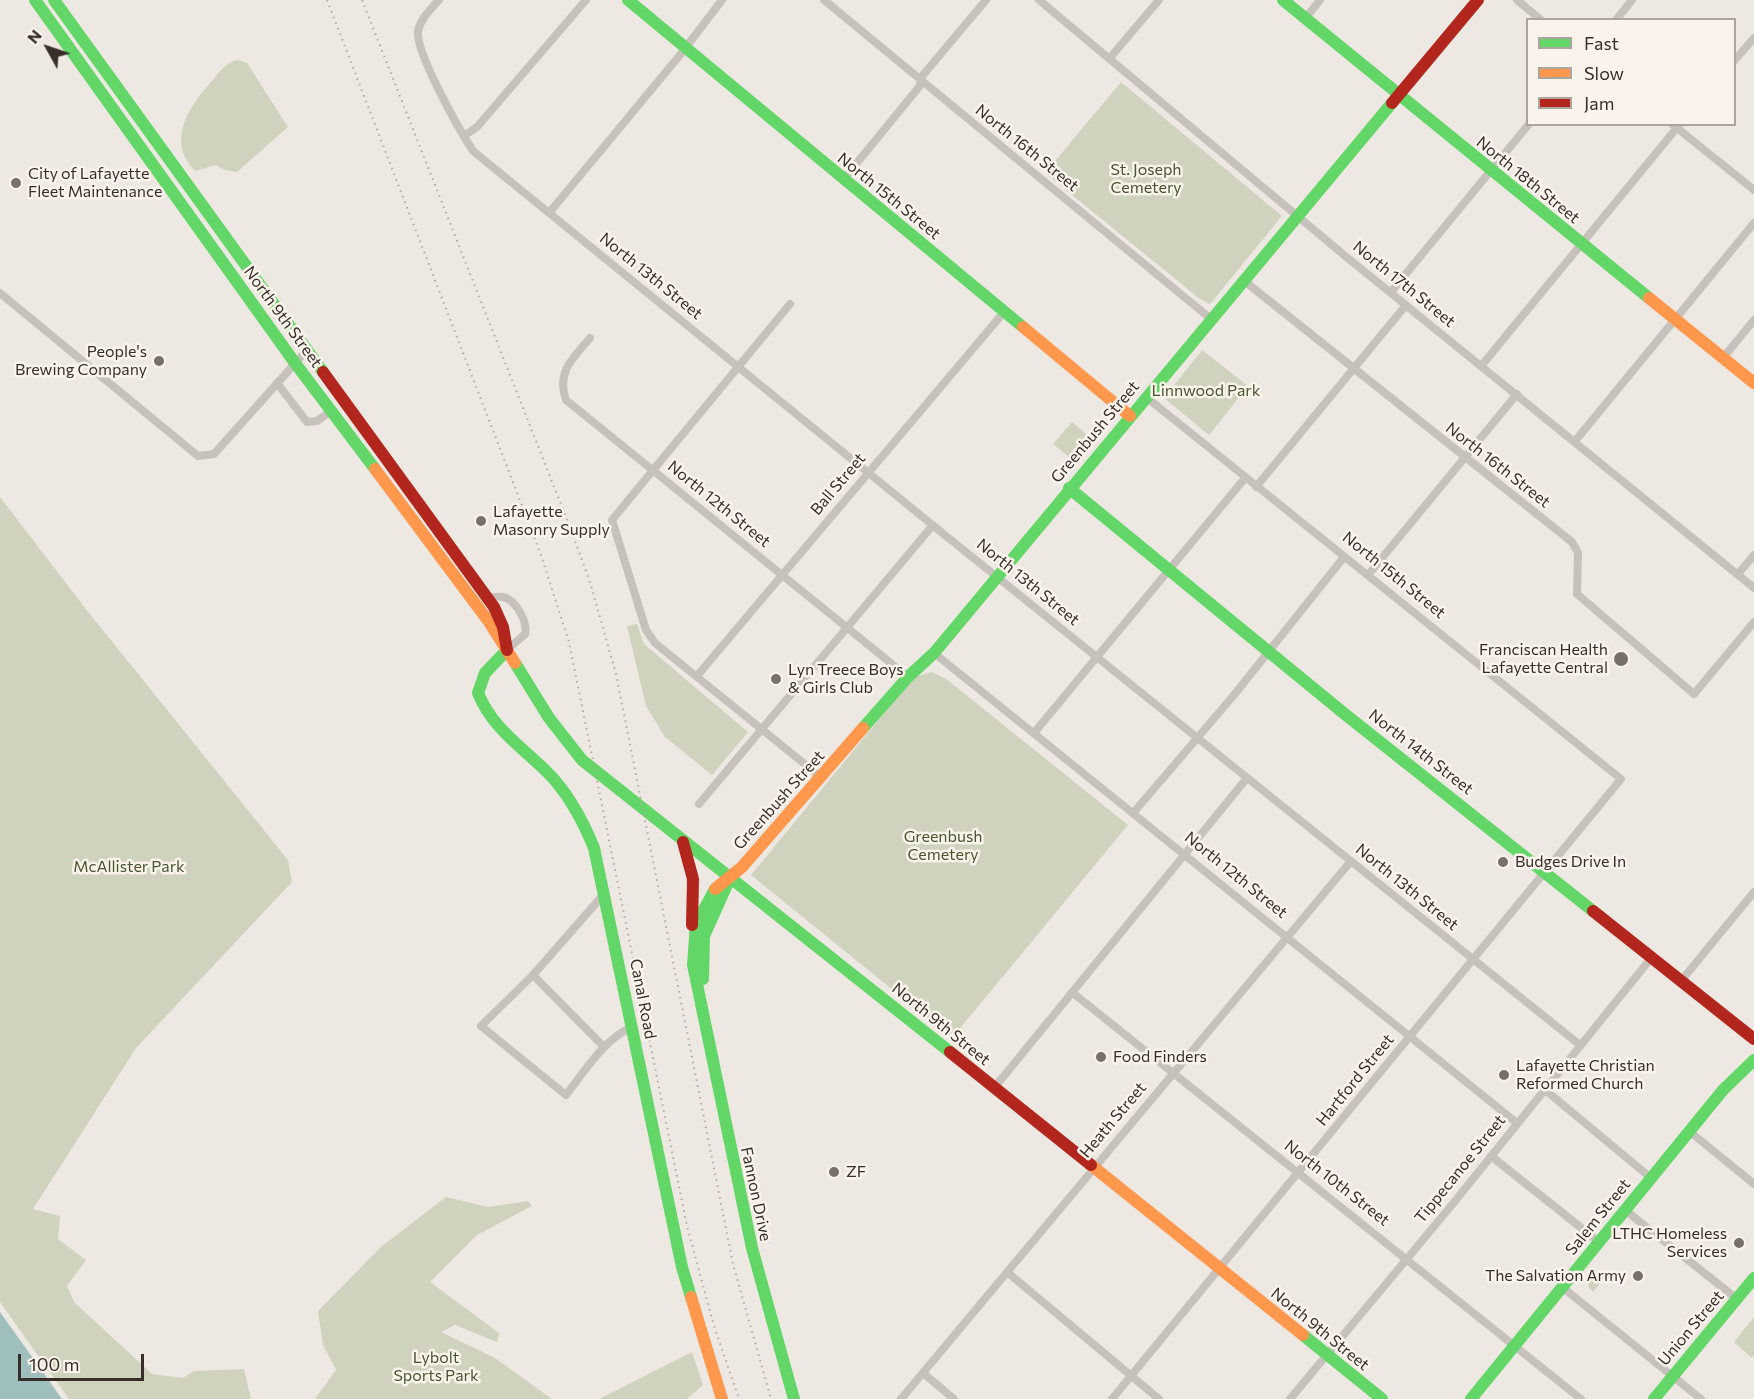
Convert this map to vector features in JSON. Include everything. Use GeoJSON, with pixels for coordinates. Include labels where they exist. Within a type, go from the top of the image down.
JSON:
{"type":"FeatureCollection","features":[{"type":"Feature","properties":{"kind":"main road","name":"North 9th Street"},"geometry":{"type":"LineString","coordinates":[[35,0],[295,363],[507,650],[549,718],[582,760],[799,930],[1382,1399]]}},
{"type":"Feature","properties":{"kind":"main road","name":"North 9th Street"},"geometry":{"type":"LineString","coordinates":[[54,0],[465,570],[488,598],[507,632],[507,650]]}},
{"type":"Feature","properties":{"kind":"main road","name":"North 15th Street"},"geometry":{"type":"LineString","coordinates":[[628,0],[1130,416]]}},
{"type":"Feature","properties":{"kind":"main road","name":"North 18th Street"},"geometry":{"type":"LineString","coordinates":[[1283,0],[1754,383]]}},
{"type":"Feature","properties":{"kind":"main road","name":"Greenbush Street"},"geometry":{"type":"LineString","coordinates":[[730,878],[822,778],[908,677],[934,652],[1478,0]]}},
{"type":"Feature","properties":{"kind":"main road","name":"North 14th Street"},"geometry":{"type":"LineString","coordinates":[[1070,488],[1269,651],[1754,1039]]}},
{"type":"Feature","properties":{"kind":"main road","name":"Canal Road"},"geometry":{"type":"LineString","coordinates":[[507,650],[485,673],[478,693],[482,705],[496,723],[549,775],[576,810],[594,848],[682,1267],[722,1399]]}},
{"type":"Feature","properties":{"kind":"main road"},"geometry":{"type":"LineString","coordinates":[[683,841],[693,879],[692,935]]}},
{"type":"Feature","properties":{"kind":"main road","name":"Fannon Drive"},"geometry":{"type":"LineString","coordinates":[[730,878],[718,884],[702,909],[692,935],[692,959],[745,1226],[777,1348],[794,1399]]}},
{"type":"Feature","properties":{"kind":"main road","name":"Fannon Drive"},"geometry":{"type":"LineString","coordinates":[[700,992],[703,980],[701,964],[706,925],[730,878]]}},
{"type":"Feature","properties":{"kind":"main road","name":"Salem Street"},"geometry":{"type":"LineString","coordinates":[[1471,1399],[1723,1090],[1754,1060]]}},
{"type":"Feature","properties":{"kind":"main road","name":"Union Street"},"geometry":{"type":"LineString","coordinates":[[1654,1399],[1754,1278]]}},
{"type":"Feature","properties":{"kind":"street","name":"North 13th Street"},"geometry":{"type":"LineString","coordinates":[[439,0],[420,24],[418,42],[473,151],[996,576],[1580,1045]]}},
{"type":"Feature","properties":{"kind":"street"},"geometry":{"type":"LineString","coordinates":[[464,136],[477,127],[586,0]]}},
{"type":"Feature","properties":{"kind":"street"},"geometry":{"type":"LineString","coordinates":[[549,213],[680,55],[722,0]]}},
{"type":"Feature","properties":{"kind":"street","name":"North 16th Street"},"geometry":{"type":"LineString","coordinates":[[824,0],[1211,319]]}},
{"type":"Feature","properties":{"kind":"street"},"geometry":{"type":"LineString","coordinates":[[843,180],[921,81],[923,75],[986,0]]}},
{"type":"Feature","properties":{"kind":"street","name":"North 17th Street"},"geometry":{"type":"LineString","coordinates":[[1039,0],[1297,216],[1576,440],[1754,588]]}},
{"type":"Feature","properties":{"kind":"street"},"geometry":{"type":"LineString","coordinates":[[1109,59],[1159,0]]}},
{"type":"Feature","properties":{"kind":"street"},"geometry":{"type":"LineString","coordinates":[[1305,19],[1320,0]]}},
{"type":"Feature","properties":{"kind":"street"},"geometry":{"type":"LineString","coordinates":[[1517,0],[1539,18]]}},
{"type":"Feature","properties":{"kind":"street"},"geometry":{"type":"LineString","coordinates":[[1618,18],[1632,0]]}},
{"type":"Feature","properties":{"kind":"street"},"geometry":{"type":"LineString","coordinates":[[1736,59],[1754,38]]}},
{"type":"Feature","properties":{"kind":"street"},"geometry":{"type":"LineString","coordinates":[[1391,292],[1527,126]]}},
{"type":"Feature","properties":{"kind":"street"},"geometry":{"type":"LineString","coordinates":[[1482,365],[1582,245],[1676,126],[1754,190]]}},
{"type":"Feature","properties":{"kind":"street"},"geometry":{"type":"LineString","coordinates":[[1576,440],[1754,223]]}},
{"type":"Feature","properties":{"kind":"street","name":"North 16th Street"},"geometry":{"type":"LineString","coordinates":[[1243,280],[1575,545],[1578,553],[1577,594],[1694,694],[1754,622]]}},
{"type":"Feature","properties":{"kind":"street"},"geometry":{"type":"LineString","coordinates":[[0,293],[198,456],[214,454],[307,350]]}},
{"type":"Feature","properties":{"kind":"street"},"geometry":{"type":"LineString","coordinates":[[790,304],[651,469],[612,520],[646,630],[656,643],[822,778]]}},
{"type":"Feature","properties":{"kind":"street"},"geometry":{"type":"LineString","coordinates":[[1256,487],[1406,305]]}},
{"type":"Feature","properties":{"kind":"street","name":"Ball Street"},"geometry":{"type":"LineString","coordinates":[[697,676],[1004,312]]}},
{"type":"Feature","properties":{"kind":"street"},"geometry":{"type":"LineString","coordinates":[[1723,358],[1754,320]]}},
{"type":"Feature","properties":{"kind":"street","name":"North 12th Street"},"geometry":{"type":"LineString","coordinates":[[590,338],[562,374],[562,388],[566,400],[908,677]]}},
{"type":"Feature","properties":{"kind":"street"},"geometry":{"type":"LineString","coordinates":[[277,383],[307,422],[317,421],[331,411]]}},
{"type":"Feature","properties":{"kind":"street"},"geometry":{"type":"LineString","coordinates":[[1368,575],[1517,393]]}},
{"type":"Feature","properties":{"kind":"street","name":"North 15th Street"},"geometry":{"type":"LineString","coordinates":[[1146,397],[1621,779]]}},
{"type":"Feature","properties":{"kind":"street"},"geometry":{"type":"LineString","coordinates":[[1034,733],[1245,478]]}},
{"type":"Feature","properties":{"kind":"street"},"geometry":{"type":"LineString","coordinates":[[699,804],[933,525]]}},
{"type":"Feature","properties":{"kind":"street"},"geometry":{"type":"LineString","coordinates":[[1738,574],[1754,555]]}},
{"type":"Feature","properties":{"kind":"street"},"geometry":{"type":"LineString","coordinates":[[1134,812],[1198,738],[1344,557]]}},
{"type":"Feature","properties":{"kind":"street"},"geometry":{"type":"LineString","coordinates":[[488,598],[500,596],[510,601],[525,623],[525,634],[507,650]]}},
{"type":"Feature","properties":{"kind":"street","name":"North 12th Street"},"geometry":{"type":"LineString","coordinates":[[934,652],[1411,1035],[1517,1123]]}},
{"type":"Feature","properties":{"kind":"street"},"geometry":{"type":"LineString","coordinates":[[995,1087],[1247,778]]}},
{"type":"Feature","properties":{"kind":"street","name":"Hartford Street"},"geometry":{"type":"LineString","coordinates":[[1112,1399],[1621,779]]}},
{"type":"Feature","properties":{"kind":"street","name":"Heath Street"},"geometry":{"type":"LineString","coordinates":[[901,1399],[1093,1166],[1351,861]]}},
{"type":"Feature","properties":{"kind":"street"},"geometry":{"type":"LineString","coordinates":[[1681,981],[1754,892]]}},
{"type":"Feature","properties":{"kind":"street"},"geometry":{"type":"LineString","coordinates":[[604,894],[533,975],[482,1026],[566,1095],[604,1047],[622,1031],[632,1027]]}},
{"type":"Feature","properties":{"kind":"street","name":"Tippecanoe Street"},"geometry":{"type":"LineString","coordinates":[[1290,1399],[1652,957]]}},
{"type":"Feature","properties":{"kind":"street"},"geometry":{"type":"LineString","coordinates":[[533,975],[604,1047]]}},
{"type":"Feature","properties":{"kind":"street","name":"North 10th Street"},"geometry":{"type":"LineString","coordinates":[[1073,993],[1581,1399]]}},
{"type":"Feature","properties":{"kind":"street"},"geometry":{"type":"LineString","coordinates":[[1544,1089],[1651,1178]]}},
{"type":"Feature","properties":{"kind":"street"},"geometry":{"type":"LineString","coordinates":[[1689,1131],[1754,1184]]}},
{"type":"Feature","properties":{"kind":"street"},"geometry":{"type":"LineString","coordinates":[[1491,1156],[1599,1242]]}},
{"type":"Feature","properties":{"kind":"street"},"geometry":{"type":"LineString","coordinates":[[1625,1210],[1737,1299]]}},
{"type":"Feature","properties":{"kind":"street"},"geometry":{"type":"LineString","coordinates":[[1007,1272],[1159,1399]]}},
{"type":"Feature","properties":{"kind":"street"},"geometry":{"type":"LineString","coordinates":[[1562,1287],[1701,1399]]}},
{"type":"Feature","properties":{"kind":"street"},"geometry":{"type":"LineString","coordinates":[[923,1373],[954,1399]]}},
{"type":"Feature","properties":{"kind":"green space"},"geometry":{"type":"Polygon","coordinates":[[[238,60],[247,63],[288,127],[237,172],[225,170],[216,165],[195,171],[186,159],[182,147],[181,135],[184,123],[196,100],[221,70],[238,60]]]}},
{"type":"Feature","properties":{"kind":"green space","name":"St. Joseph Cemetery"},"geometry":{"type":"Polygon","coordinates":[[[1121,82],[1282,216],[1210,304],[1200,299],[1045,173],[1121,82]]]}},
{"type":"Feature","properties":{"kind":"green space","name":"Linnwood Park"},"geometry":{"type":"Polygon","coordinates":[[[1202,350],[1248,386],[1209,435],[1164,398],[1202,350]]]}},
{"type":"Feature","properties":{"kind":"green space"},"geometry":{"type":"Polygon","coordinates":[[[1072,422],[1093,440],[1075,462],[1053,444],[1072,422]]]}},
{"type":"Feature","properties":{"kind":"green space","name":"McAllister Park"},"geometry":{"type":"Polygon","coordinates":[[[0,497],[85,608],[288,860],[292,882],[136,1048],[33,1209],[60,1216],[58,1239],[86,1260],[67,1286],[74,1302],[152,1374],[183,1378],[194,1371],[244,1369],[251,1399],[69,1399],[0,1302],[0,497]]]}},
{"type":"Feature","properties":{"kind":"green space"},"geometry":{"type":"Polygon","coordinates":[[[637,624],[644,644],[748,732],[712,775],[665,737],[646,706],[627,626],[637,624]]]}},
{"type":"Feature","properties":{"kind":"green space","name":"Greenbush Cemetery"},"geometry":{"type":"Polygon","coordinates":[[[932,672],[945,678],[1128,825],[952,1038],[751,875],[910,682],[917,676],[932,672]]]}},
{"type":"Feature","properties":{"kind":"green space","name":"Lybolt Sports Park"},"geometry":{"type":"Polygon","coordinates":[[[446,1197],[488,1207],[528,1201],[532,1206],[477,1235],[430,1282],[499,1333],[497,1342],[455,1325],[441,1332],[495,1358],[552,1399],[315,1399],[336,1370],[323,1345],[318,1311],[382,1246],[446,1197]]]}},
{"type":"Feature","properties":{"kind":"green space"},"geometry":{"type":"Polygon","coordinates":[[[1594,1270],[1603,1276],[1603,1280],[1593,1292],[1589,1288],[1587,1279],[1594,1270]]]}},
{"type":"Feature","properties":{"kind":"green space"},"geometry":{"type":"Polygon","coordinates":[[[1754,1317],[1754,1355],[1752,1358],[1734,1342],[1754,1317]]]}},
{"type":"Feature","properties":{"kind":"green space"},"geometry":{"type":"Polygon","coordinates":[[[692,1352],[703,1385],[687,1399],[599,1399],[692,1352]]]}},
{"type":"Feature","properties":{"kind":"water"},"geometry":{"type":"Polygon","coordinates":[[[0,1312],[62,1399],[0,1399],[0,1312]]]}},
{"type":"Feature","properties":{"kind":"railway"},"geometry":{"type":"LineString","coordinates":[[327,0],[541,555],[569,642],[687,1226],[714,1326],[739,1399]]}},
{"type":"Feature","properties":{"kind":"railway"},"geometry":{"type":"LineString","coordinates":[[362,0],[590,582],[616,674],[733,1264],[771,1399]]}},
{"type":"Feature","properties":{"kind":"traffic: fast"},"geometry":{"type":"LineString","coordinates":[[35,0],[295,363],[375,469]]}},
{"type":"Feature","properties":{"kind":"traffic: fast"},"geometry":{"type":"LineString","coordinates":[[54,0],[323,372]]}},
{"type":"Feature","properties":{"kind":"traffic: fast"},"geometry":{"type":"LineString","coordinates":[[628,0],[1023,327]]}},
{"type":"Feature","properties":{"kind":"traffic: fast"},"geometry":{"type":"LineString","coordinates":[[1283,0],[1649,298]]}},
{"type":"Feature","properties":{"kind":"traffic: fast"},"geometry":{"type":"LineString","coordinates":[[863,728],[908,677],[934,653],[1392,103]]}},
{"type":"Feature","properties":{"kind":"traffic: fast"},"geometry":{"type":"LineString","coordinates":[[1069,488],[1346,715],[1593,911]]}},
{"type":"Feature","properties":{"kind":"traffic: fast"},"geometry":{"type":"LineString","coordinates":[[507,650],[485,673],[478,693],[499,727],[548,773],[569,799],[594,848],[682,1267],[691,1297]]}},
{"type":"Feature","properties":{"kind":"traffic: fast"},"geometry":{"type":"LineString","coordinates":[[515,663],[549,718],[582,760],[950,1052]]}},
{"type":"Feature","properties":{"kind":"traffic: fast"},"geometry":{"type":"LineString","coordinates":[[703,979],[704,936],[730,878]]}},
{"type":"Feature","properties":{"kind":"traffic: fast"},"geometry":{"type":"LineString","coordinates":[[715,889],[696,924],[693,965],[752,1248],[794,1399]]}},
{"type":"Feature","properties":{"kind":"traffic: fast"},"geometry":{"type":"LineString","coordinates":[[1471,1399],[1723,1090],[1754,1060]]}},
{"type":"Feature","properties":{"kind":"traffic: fast"},"geometry":{"type":"LineString","coordinates":[[1654,1399],[1754,1278]]}},
{"type":"Feature","properties":{"kind":"traffic: fast"},"geometry":{"type":"LineString","coordinates":[[1303,1335],[1382,1399]]}},
{"type":"Feature","properties":{"kind":"traffic: slow"},"geometry":{"type":"LineString","coordinates":[[1649,298],[1754,383]]}},
{"type":"Feature","properties":{"kind":"traffic: slow"},"geometry":{"type":"LineString","coordinates":[[1023,327],[1130,416]]}},
{"type":"Feature","properties":{"kind":"traffic: slow"},"geometry":{"type":"LineString","coordinates":[[375,469],[489,622],[515,663]]}},
{"type":"Feature","properties":{"kind":"traffic: slow"},"geometry":{"type":"LineString","coordinates":[[715,889],[742,867],[863,728]]}},
{"type":"Feature","properties":{"kind":"traffic: slow"},"geometry":{"type":"LineString","coordinates":[[1091,1165],[1303,1335]]}},
{"type":"Feature","properties":{"kind":"traffic: slow"},"geometry":{"type":"LineString","coordinates":[[691,1297],[722,1399]]}},
{"type":"Feature","properties":{"kind":"traffic: jam"},"geometry":{"type":"LineString","coordinates":[[1392,103],[1478,0]]}},
{"type":"Feature","properties":{"kind":"traffic: jam"},"geometry":{"type":"LineString","coordinates":[[323,372],[494,607],[503,627],[507,650]]}},
{"type":"Feature","properties":{"kind":"traffic: jam"},"geometry":{"type":"LineString","coordinates":[[683,842],[693,879],[692,925]]}},
{"type":"Feature","properties":{"kind":"traffic: jam"},"geometry":{"type":"LineString","coordinates":[[1593,911],[1754,1039]]}},
{"type":"Feature","properties":{"kind":"traffic: jam"},"geometry":{"type":"LineString","coordinates":[[950,1052],[1091,1165]]}},
{"type":"Feature","properties":{"kind":"place","name":"City of Lafayette Fleet Maintenance"},"geometry":{"type":"Point","coordinates":[16,183]}},
{"type":"Feature","properties":{"kind":"place","name":"People's Brewing Company"},"geometry":{"type":"Point","coordinates":[159,361]}},
{"type":"Feature","properties":{"kind":"place","name":"Lafayette Masonry Supply"},"geometry":{"type":"Point","coordinates":[481,521]}},
{"type":"Feature","properties":{"kind":"place","name":"Franciscan Health Lafayette Central"},"geometry":{"type":"Point","coordinates":[1621,659]}},
{"type":"Feature","properties":{"kind":"place","name":"Lyn Treece Boys & Girls Club"},"geometry":{"type":"Point","coordinates":[776,679]}},
{"type":"Feature","properties":{"kind":"place","name":"Budges Drive In"},"geometry":{"type":"Point","coordinates":[1503,862]}},
{"type":"Feature","properties":{"kind":"place","name":"Food Finders"},"geometry":{"type":"Point","coordinates":[1101,1057]}},
{"type":"Feature","properties":{"kind":"place","name":"Lafayette Christian Reformed Church"},"geometry":{"type":"Point","coordinates":[1504,1075]}},
{"type":"Feature","properties":{"kind":"place","name":"ZF"},"geometry":{"type":"Point","coordinates":[834,1172]}},
{"type":"Feature","properties":{"kind":"place","name":"LTHC Homeless Services"},"geometry":{"type":"Point","coordinates":[1739,1243]}},
{"type":"Feature","properties":{"kind":"place","name":"The Salvation Army"},"geometry":{"type":"Point","coordinates":[1638,1276]}}]}
